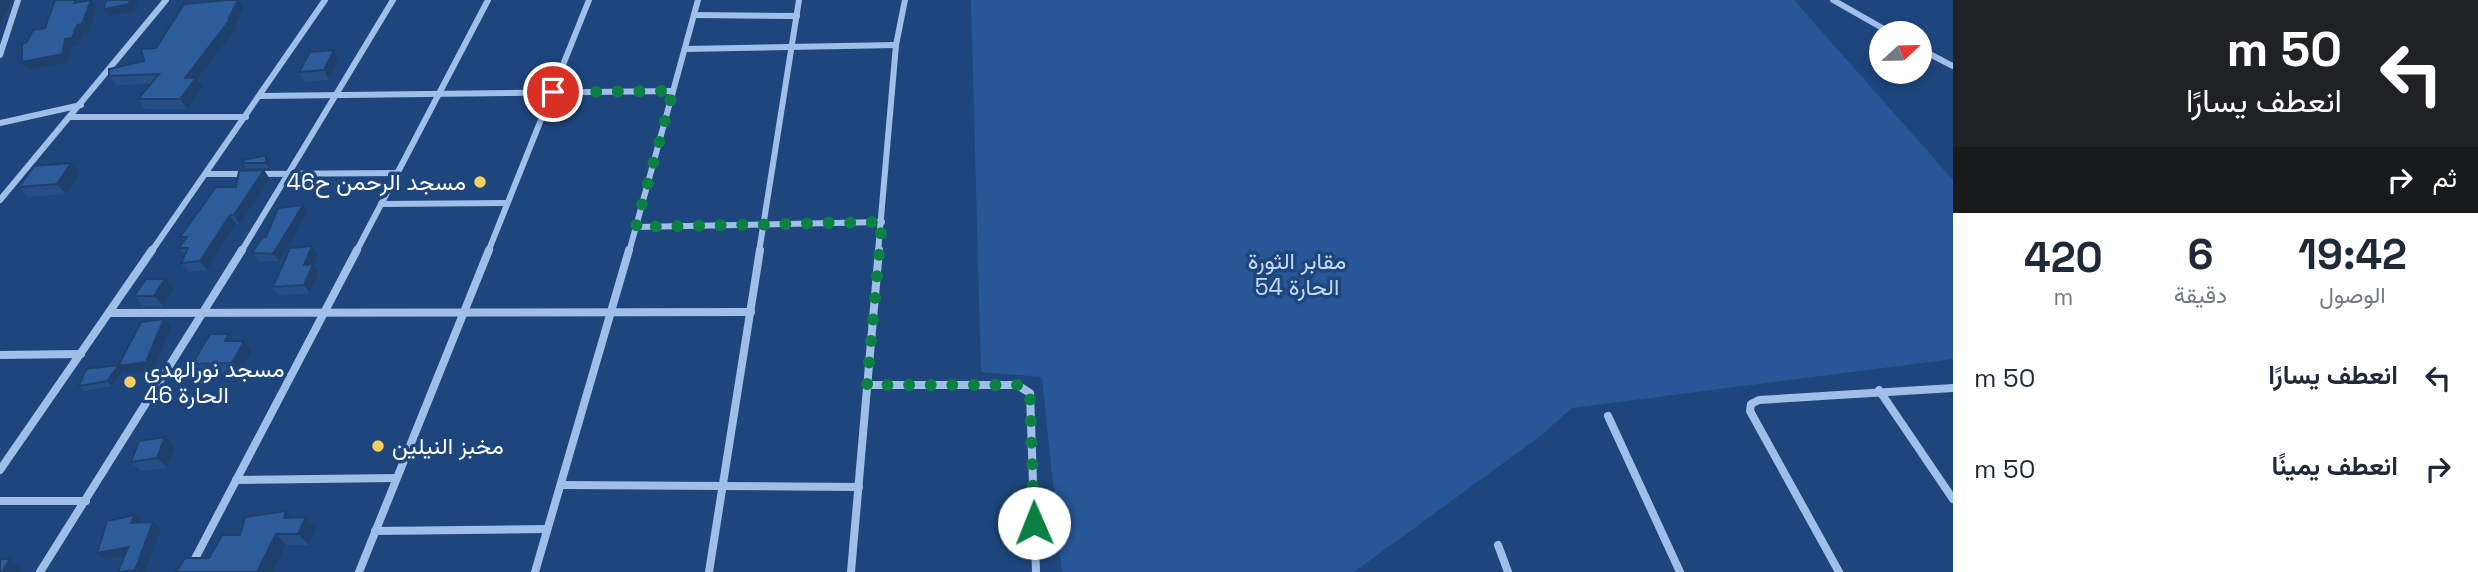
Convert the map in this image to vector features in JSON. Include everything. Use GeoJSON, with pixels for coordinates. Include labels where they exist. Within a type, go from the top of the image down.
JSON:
{"type":"FeatureCollection","features":[{"type":"Feature","properties":{"kind":"street"},"geometry":{"type":"LineString","coordinates":[[0,55],[18,0]]}},
{"type":"Feature","properties":{"kind":"street"},"geometry":{"type":"LineString","coordinates":[[0,200],[166,0]]}},
{"type":"Feature","properties":{"kind":"street"},"geometry":{"type":"LineString","coordinates":[[0,470],[246,117],[324,0]]}},
{"type":"Feature","properties":{"kind":"street"},"geometry":{"type":"LineString","coordinates":[[40,572],[290,173],[393,0]]}},
{"type":"Feature","properties":{"kind":"street"},"geometry":{"type":"LineString","coordinates":[[188,572],[488,0]]}},
{"type":"Feature","properties":{"kind":"street"},"geometry":{"type":"LineString","coordinates":[[359,572],[589,0]]}},
{"type":"Feature","properties":{"kind":"street"},"geometry":{"type":"LineString","coordinates":[[535,572],[636,227],[698,0]]}},
{"type":"Feature","properties":{"kind":"street"},"geometry":{"type":"LineString","coordinates":[[709,572],[799,0]]}},
{"type":"Feature","properties":{"kind":"street"},"geometry":{"type":"LineString","coordinates":[[851,572],[896,45],[905,0]]}},
{"type":"Feature","properties":{"kind":"street"},"geometry":{"type":"LineString","coordinates":[[1833,0],[1870,21]]}},
{"type":"Feature","properties":{"kind":"street"},"geometry":{"type":"LineString","coordinates":[[694,15],[797,16]]}},
{"type":"Feature","properties":{"kind":"street"},"geometry":{"type":"LineString","coordinates":[[685,49],[896,45]]}},
{"type":"Feature","properties":{"kind":"street"},"geometry":{"type":"LineString","coordinates":[[1932,55],[1953,66]]}},
{"type":"Feature","properties":{"kind":"street"},"geometry":{"type":"LineString","coordinates":[[260,96],[673,91]]}},
{"type":"Feature","properties":{"kind":"street"},"geometry":{"type":"LineString","coordinates":[[0,123],[81,105]]}},
{"type":"Feature","properties":{"kind":"street"},"geometry":{"type":"LineString","coordinates":[[71,117],[246,117]]}},
{"type":"Feature","properties":{"kind":"street"},"geometry":{"type":"LineString","coordinates":[[206,174],[398,173]]}},
{"type":"Feature","properties":{"kind":"street"},"geometry":{"type":"LineString","coordinates":[[382,204],[507,203]]}},
{"type":"Feature","properties":{"kind":"street"},"geometry":{"type":"LineString","coordinates":[[636,227],[882,222]]}},
{"type":"Feature","properties":{"kind":"street"},"geometry":{"type":"LineString","coordinates":[[109,313],[751,312]]}},
{"type":"Feature","properties":{"kind":"street"},"geometry":{"type":"LineString","coordinates":[[0,355],[81,354]]}},
{"type":"Feature","properties":{"kind":"street"},"geometry":{"type":"LineString","coordinates":[[867,385],[1017,385],[1030,393],[1036,572]]}},
{"type":"Feature","properties":{"kind":"street"},"geometry":{"type":"LineString","coordinates":[[1839,572],[1750,411],[1751,404],[1759,400],[1879,390],[1953,388]]}},
{"type":"Feature","properties":{"kind":"street"},"geometry":{"type":"LineString","coordinates":[[1879,390],[1953,499]]}},
{"type":"Feature","properties":{"kind":"street"},"geometry":{"type":"LineString","coordinates":[[1608,416],[1680,572]]}},
{"type":"Feature","properties":{"kind":"street"},"geometry":{"type":"LineString","coordinates":[[236,480],[396,478]]}},
{"type":"Feature","properties":{"kind":"street"},"geometry":{"type":"LineString","coordinates":[[562,485],[859,487]]}},
{"type":"Feature","properties":{"kind":"street"},"geometry":{"type":"LineString","coordinates":[[0,501],[86,501]]}},
{"type":"Feature","properties":{"kind":"street"},"geometry":{"type":"LineString","coordinates":[[375,531],[547,529]]}},
{"type":"Feature","properties":{"kind":"street"},"geometry":{"type":"LineString","coordinates":[[1498,545],[1508,572]]}},
{"type":"Feature","properties":{"kind":"green space","name":"مقابر الثورة الحارة 54"},"geometry":{"type":"Polygon","coordinates":[[[971,0],[1794,0],[1953,180],[1953,359],[1572,408],[1539,437],[1354,572],[1062,572],[1042,377],[981,372],[971,0]]]}},
{"type":"Feature","properties":{"kind":"building"},"geometry":{"type":"Polygon","coordinates":[[[55,0],[75,0],[74,3],[91,0],[82,24],[77,25],[72,38],[65,39],[62,54],[22,62],[22,44],[27,42],[33,30],[45,28],[55,0]]]}},
{"type":"Feature","properties":{"kind":"building"},"geometry":{"type":"Polygon","coordinates":[[[106,0],[130,0],[129,4],[104,9],[106,0]]]}},
{"type":"Feature","properties":{"kind":"building"},"geometry":{"type":"Polygon","coordinates":[[[238,0],[229,18],[232,17],[185,78],[196,78],[180,99],[138,99],[159,74],[109,76],[109,69],[144,61],[141,49],[156,48],[184,4],[238,0]]]}},
{"type":"Feature","properties":{"kind":"building"},"geometry":{"type":"Polygon","coordinates":[[[334,50],[324,70],[299,72],[310,52],[334,50]]]}},
{"type":"Feature","properties":{"kind":"building"},"geometry":{"type":"Polygon","coordinates":[[[266,155],[266,163],[243,163],[243,160],[266,155]]]}},
{"type":"Feature","properties":{"kind":"building"},"geometry":{"type":"Polygon","coordinates":[[[71,163],[57,184],[19,187],[34,166],[71,163]]]}},
{"type":"Feature","properties":{"kind":"building"},"geometry":{"type":"Polygon","coordinates":[[[264,170],[200,261],[181,263],[188,248],[179,248],[187,237],[180,237],[216,187],[236,187],[239,171],[264,170]]]}},
{"type":"Feature","properties":{"kind":"building"},"geometry":{"type":"Polygon","coordinates":[[[303,205],[273,254],[252,253],[263,237],[266,237],[278,208],[303,205]]]}},
{"type":"Feature","properties":{"kind":"building"},"geometry":{"type":"Polygon","coordinates":[[[312,246],[304,265],[313,264],[304,285],[273,287],[290,248],[312,246]]]}},
{"type":"Feature","properties":{"kind":"building"},"geometry":{"type":"Polygon","coordinates":[[[146,279],[165,279],[154,296],[134,296],[146,279]]]}},
{"type":"Feature","properties":{"kind":"building"},"geometry":{"type":"Polygon","coordinates":[[[164,319],[146,362],[118,366],[141,322],[164,319]]]}},
{"type":"Feature","properties":{"kind":"building"},"geometry":{"type":"Polygon","coordinates":[[[210,334],[229,334],[225,341],[244,341],[232,363],[192,364],[210,334]]]}},
{"type":"Feature","properties":{"kind":"building"},"geometry":{"type":"Polygon","coordinates":[[[119,365],[107,381],[79,386],[86,369],[119,365]]]}},
{"type":"Feature","properties":{"kind":"building"},"geometry":{"type":"Polygon","coordinates":[[[165,437],[157,458],[131,462],[139,441],[165,437]]]}},
{"type":"Feature","properties":{"kind":"building"},"geometry":{"type":"Polygon","coordinates":[[[286,511],[284,518],[306,517],[298,534],[276,534],[257,572],[176,572],[185,558],[209,558],[222,535],[240,535],[245,517],[286,511]]]}},
{"type":"Feature","properties":{"kind":"building"},"geometry":{"type":"Polygon","coordinates":[[[134,515],[131,523],[153,522],[135,570],[118,572],[128,547],[97,553],[107,521],[134,515]]]}},
{"type":"Feature","properties":{"kind":"building"},"geometry":{"type":"Polygon","coordinates":[[[0,559],[10,559],[2,572],[0,572],[0,559]]]}},
{"type":"Feature","properties":{"kind":"place","name":"مسجد الرحمن ح46"},"geometry":{"type":"Point","coordinates":[480,182]}},
{"type":"Feature","properties":{"kind":"place","name":"مسجد نورالهدى الحارة 46"},"geometry":{"type":"Point","coordinates":[130,382]}},
{"type":"Feature","properties":{"kind":"place","name":"مخبز النيلين"},"geometry":{"type":"Point","coordinates":[378,446]}},
{"type":"Feature","properties":{"kind":"route"},"geometry":{"type":"LineString","coordinates":[[553,92],[673,91],[636,227],[882,222],[867,385],[1017,385],[1026,388],[1030,393],[1032,414],[1034,523]]}}]}
